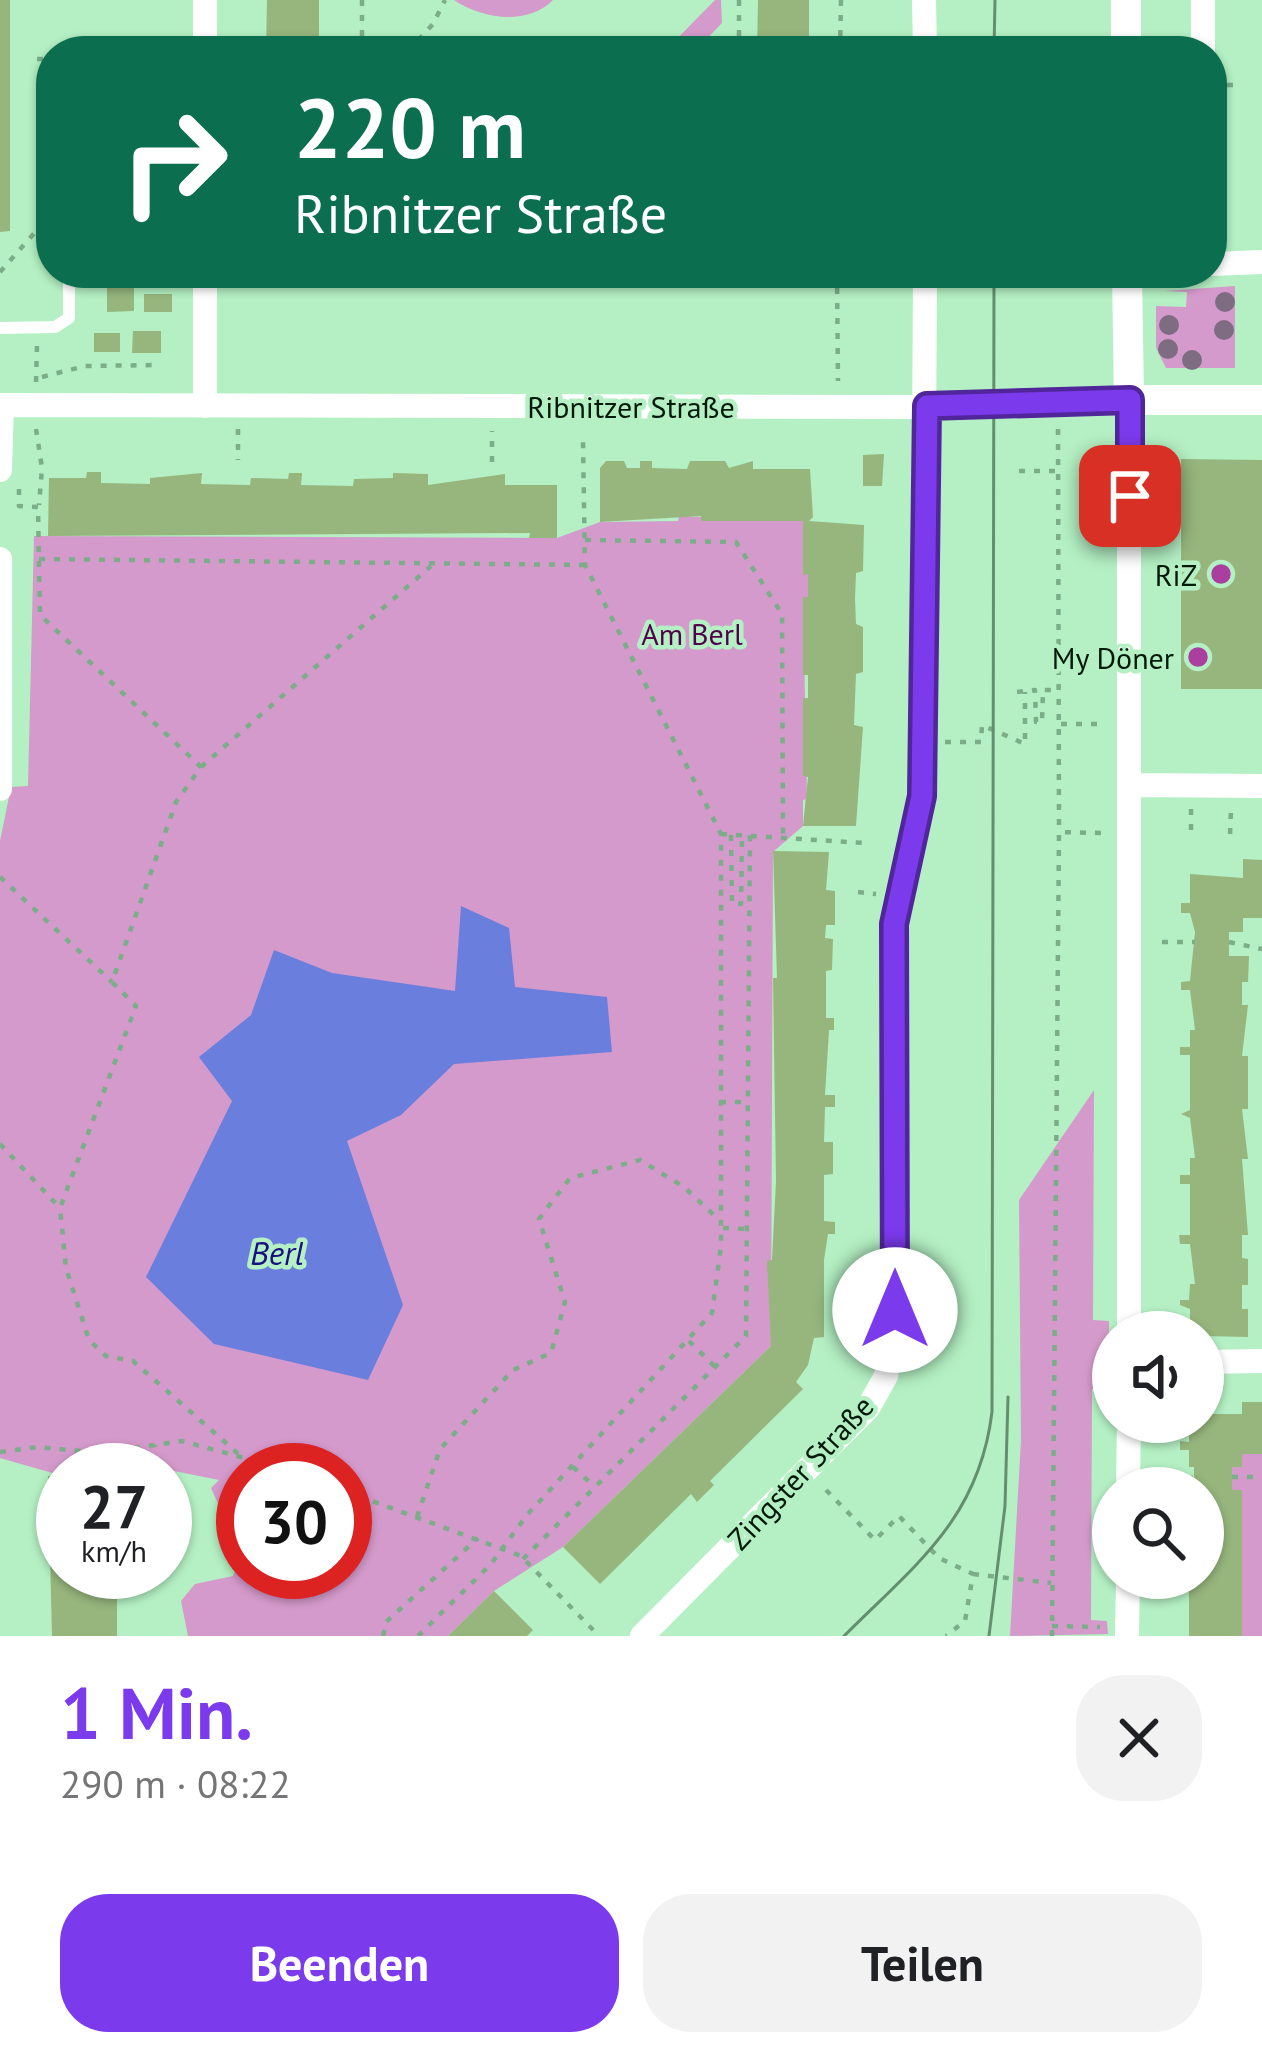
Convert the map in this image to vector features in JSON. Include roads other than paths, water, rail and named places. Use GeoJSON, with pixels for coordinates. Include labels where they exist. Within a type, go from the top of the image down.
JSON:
{"type":"FeatureCollection","features":[{"type":"Feature","properties":{"kind":"street"},"geometry":{"type":"LineString","coordinates":[[205,0],[205,36]]}},
{"type":"Feature","properties":{"kind":"street"},"geometry":{"type":"LineString","coordinates":[[924,0],[925,36]]}},
{"type":"Feature","properties":{"kind":"street"},"geometry":{"type":"LineString","coordinates":[[1126,0],[1126,36]]}},
{"type":"Feature","properties":{"kind":"street"},"geometry":{"type":"LineString","coordinates":[[1202,0],[1203,36]]}},
{"type":"Feature","properties":{"kind":"street"},"geometry":{"type":"LineString","coordinates":[[1227,263],[1262,262]]}},
{"type":"Feature","properties":{"kind":"street"},"geometry":{"type":"LineString","coordinates":[[205,288],[205,406]]}},
{"type":"Feature","properties":{"kind":"street","name":"Zingster Straße"},"geometry":{"type":"LineString","coordinates":[[642,1636],[868,1408],[886,1376],[895,1310],[894,924],[922,796],[925,288]]}},
{"type":"Feature","properties":{"kind":"street"},"geometry":{"type":"LineString","coordinates":[[1127,288],[1129,1311]]}},
{"type":"Feature","properties":{"kind":"street","name":"Ribnitzer Straße"},"geometry":{"type":"LineString","coordinates":[[1,405],[927,406],[1262,400]]}},
{"type":"Feature","properties":{"kind":"street"},"geometry":{"type":"LineString","coordinates":[[1,405],[10,478]]}},
{"type":"Feature","properties":{"kind":"street"},"geometry":{"type":"LineString","coordinates":[[0,559],[0,789]]}},
{"type":"Feature","properties":{"kind":"street"},"geometry":{"type":"LineString","coordinates":[[1131,785],[1262,786]]}},
{"type":"Feature","properties":{"kind":"street"},"geometry":{"type":"LineString","coordinates":[[1224,1362],[1262,1361]]}},
{"type":"Feature","properties":{"kind":"street"},"geometry":{"type":"LineString","coordinates":[[1127,1636],[1128,1599]]}},
{"type":"Feature","properties":{"kind":"lane"},"geometry":{"type":"LineString","coordinates":[[0,328],[55,327],[68,318],[69,288]]}},
{"type":"Feature","properties":{"kind":"water","name":"Berl"},"geometry":{"type":"Polygon","coordinates":[[[461,906],[509,928],[515,987],[607,997],[612,1052],[454,1064],[401,1115],[347,1141],[403,1305],[368,1380],[214,1344],[146,1277],[232,1101],[199,1057],[251,1015],[274,950],[332,973],[455,991],[461,906]]]}},
{"type":"Feature","properties":{"kind":"tram line"},"geometry":{"type":"LineString","coordinates":[[994,36],[995,0]]}},
{"type":"Feature","properties":{"kind":"tram line"},"geometry":{"type":"LineString","coordinates":[[844,1636],[919,1562],[958,1511],[974,1482],[992,1412],[994,288]]}},
{"type":"Feature","properties":{"kind":"tram line"},"geometry":{"type":"LineString","coordinates":[[989,1636],[1005,1506],[1008,1397]]}},
{"type":"Feature","properties":{"kind":"place","name":"RiZ"},"geometry":{"type":"Point","coordinates":[1221,574]}},
{"type":"Feature","properties":{"kind":"place","name":"My Döner"},"geometry":{"type":"Point","coordinates":[1198,657]}},
{"type":"Feature","properties":{"kind":"park label","name":"Am Berl"},"geometry":{"type":"Point","coordinates":[692,633]}}]}
